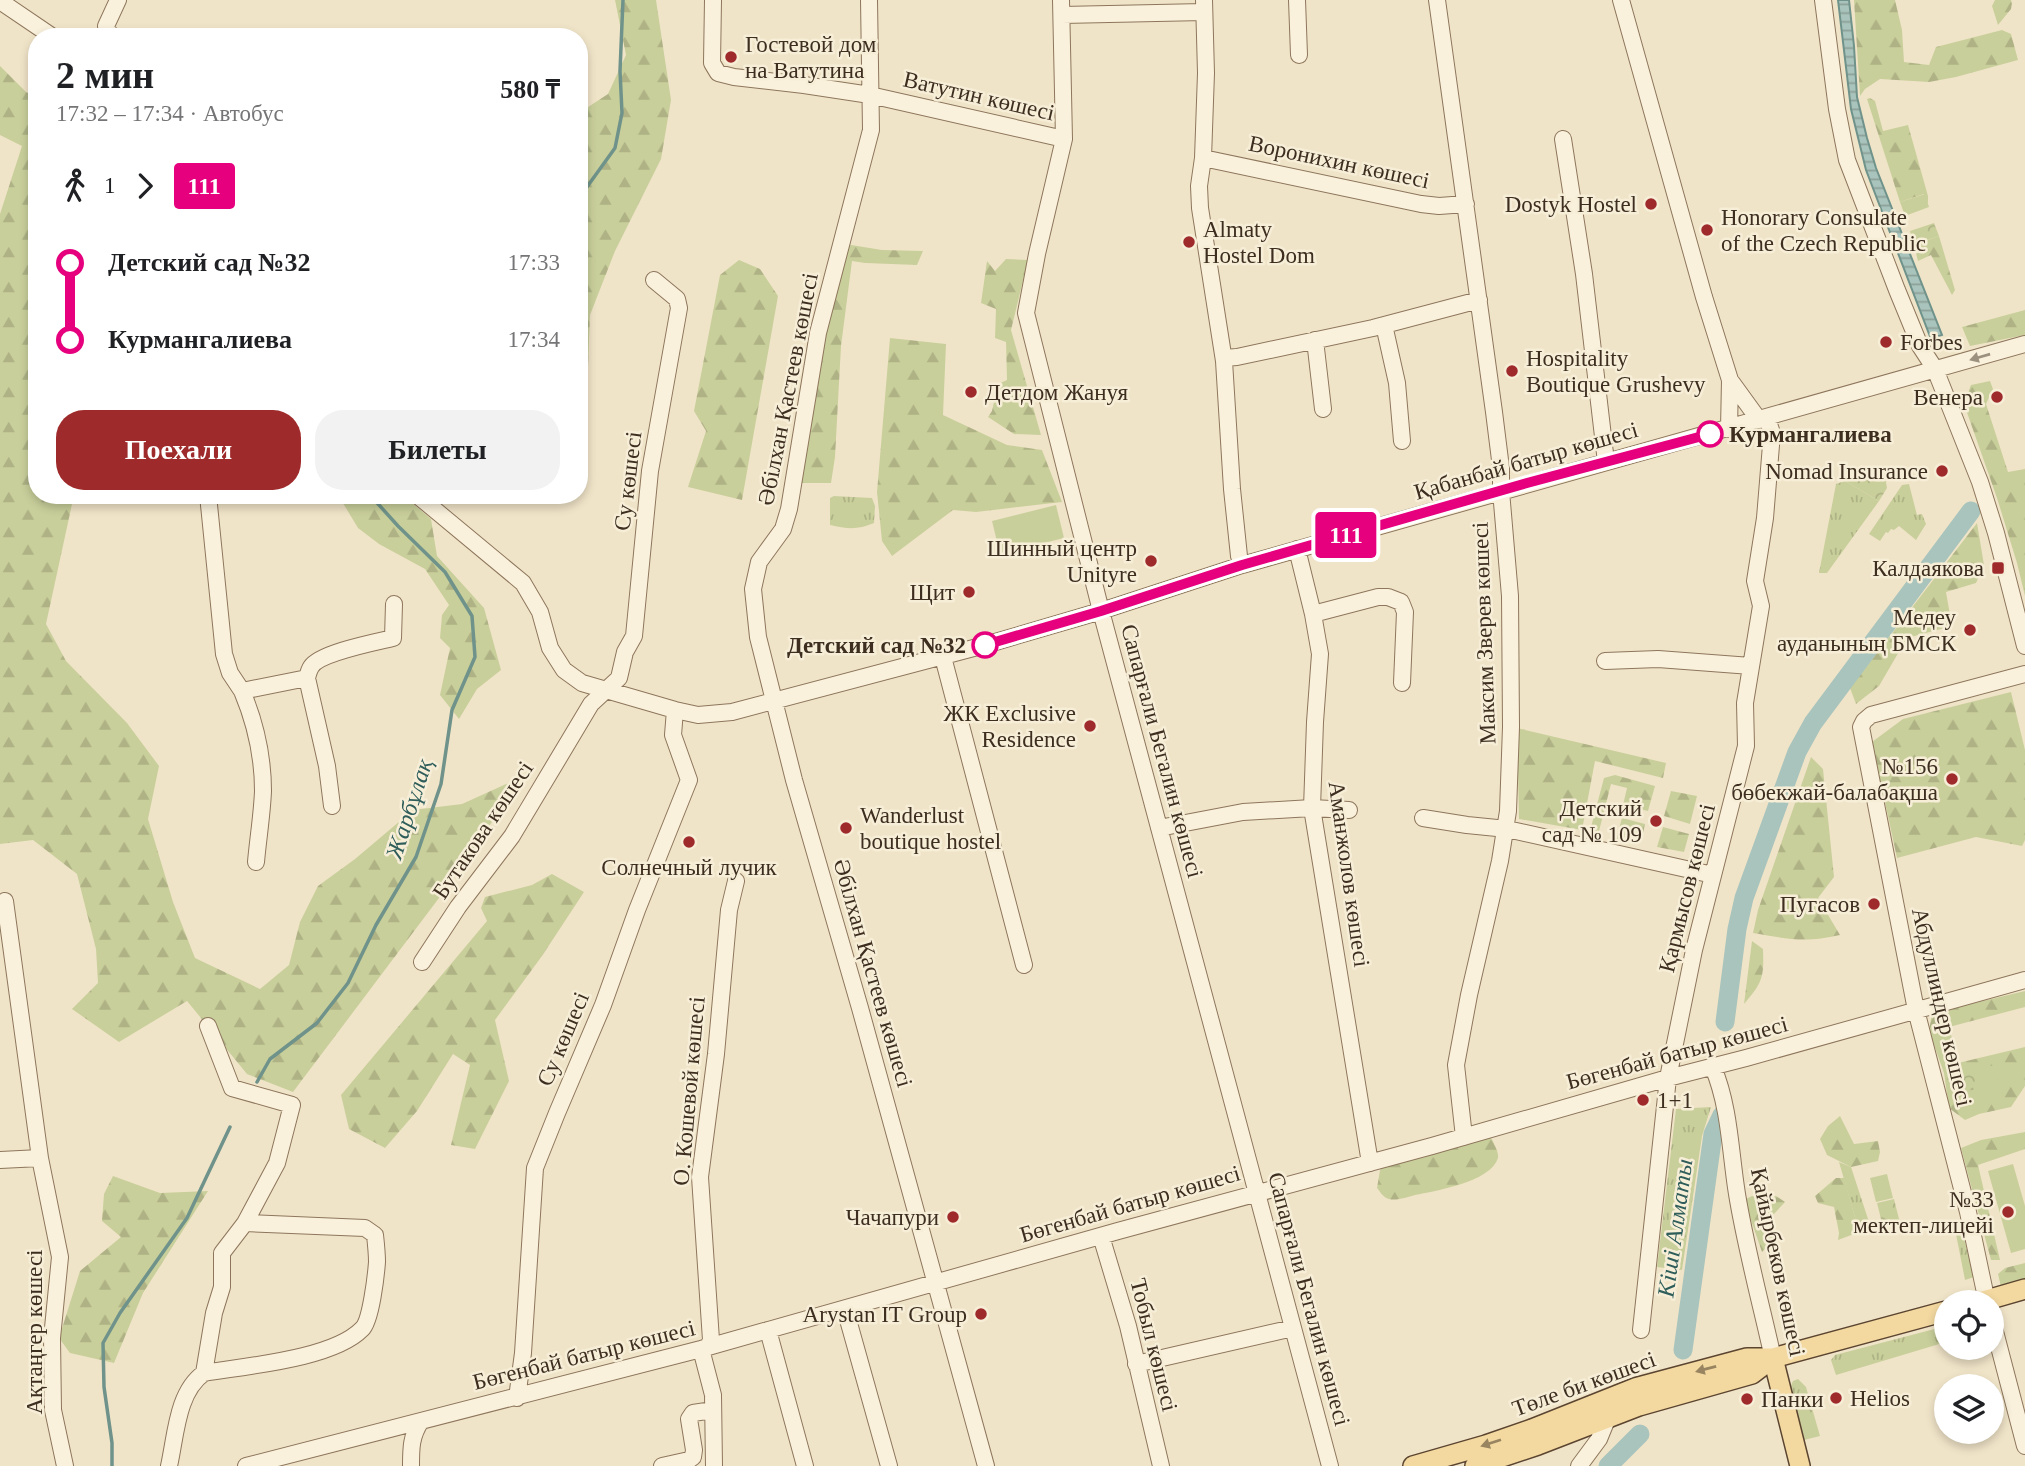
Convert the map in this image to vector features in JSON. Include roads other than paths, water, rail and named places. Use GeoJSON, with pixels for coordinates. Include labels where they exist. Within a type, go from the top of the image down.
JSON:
{"type":"FeatureCollection","features":[{"type":"Feature","properties":{"kind":"main road"},"geometry":{"type":"LineString","coordinates":[[2004,1295],[2025,1289]]}},
{"type":"Feature","properties":{"kind":"main road","name":"Төле би көшесі"},"geometry":{"type":"LineString","coordinates":[[1413,1466],[1532,1429],[1635,1388],[1747,1358],[1773,1358],[1934,1314]]}},
{"type":"Feature","properties":{"kind":"main road","name":"Төле би көшесі"},"geometry":{"type":"LineString","coordinates":[[1475,1466],[1639,1406],[1752,1374],[1773,1358]]}},
{"type":"Feature","properties":{"kind":"main road","name":"Қайырбеков көшесі"},"geometry":{"type":"LineString","coordinates":[[1773,1358],[1800,1466]]}},
{"type":"Feature","properties":{"kind":"street"},"geometry":{"type":"LineString","coordinates":[[107,28],[118,0]]}},
{"type":"Feature","properties":{"kind":"street","name":"Ватутин көшесі"},"geometry":{"type":"LineString","coordinates":[[713,0],[712,64],[718,73],[870,95],[1064,139]]}},
{"type":"Feature","properties":{"kind":"street","name":"Әбілхан Қастеев көшесі"},"geometry":{"type":"LineString","coordinates":[[869,0],[871,130],[818,333],[789,509],[783,529],[759,562],[753,589],[758,637],[773,701],[986,1466]]}},
{"type":"Feature","properties":{"kind":"street"},"geometry":{"type":"LineString","coordinates":[[1297,0],[1299,55]]}},
{"type":"Feature","properties":{"kind":"street","name":"Максим Зверев көшесі"},"geometry":{"type":"LineString","coordinates":[[1437,0],[1501,468],[1510,596],[1511,727],[1507,829],[1456,1065],[1464,1137]]}},
{"type":"Feature","properties":{"kind":"street"},"geometry":{"type":"LineString","coordinates":[[1621,0],[1730,380],[1729,429]]}},
{"type":"Feature","properties":{"kind":"street"},"geometry":{"type":"LineString","coordinates":[[1823,0],[1837,109],[1847,160],[1920,346],[1936,369],[1980,482],[2025,646]]}},
{"type":"Feature","properties":{"kind":"street"},"geometry":{"type":"LineString","coordinates":[[0,1],[40,28]]}},
{"type":"Feature","properties":{"kind":"street"},"geometry":{"type":"LineString","coordinates":[[1062,7],[1204,6],[1206,73],[1200,208],[1224,358],[1232,489],[1242,565]]}},
{"type":"Feature","properties":{"kind":"street","name":"Сапарғали Бегалин көшесі"},"geometry":{"type":"LineString","coordinates":[[1062,7],[1064,139],[1026,313],[1101,611],[1330,1466]]}},
{"type":"Feature","properties":{"kind":"street"},"geometry":{"type":"LineString","coordinates":[[1563,139],[1584,274],[1606,462]]}},
{"type":"Feature","properties":{"kind":"street","name":"Воронихин көшесі"},"geometry":{"type":"LineString","coordinates":[[1203,158],[1421,204],[1465,204]]}},
{"type":"Feature","properties":{"kind":"street","name":"Су көшесі"},"geometry":{"type":"LineString","coordinates":[[605,691],[619,678],[625,652],[634,636],[650,471],[679,308],[677,299],[654,280]]}},
{"type":"Feature","properties":{"kind":"street"},"geometry":{"type":"LineString","coordinates":[[1224,358],[1315,341],[1479,300]]}},
{"type":"Feature","properties":{"kind":"street"},"geometry":{"type":"LineString","coordinates":[[1384,325],[1396,383],[1402,441]]}},
{"type":"Feature","properties":{"kind":"street"},"geometry":{"type":"LineString","coordinates":[[1315,341],[1323,410]]}},
{"type":"Feature","properties":{"kind":"street","name":"Қабанбай батыр көшесі"},"geometry":{"type":"LineString","coordinates":[[428,504],[523,583],[540,612],[550,648],[564,670],[582,683],[698,715],[732,712],[943,657],[1101,611],[1297,549],[2025,344]]}},
{"type":"Feature","properties":{"kind":"street"},"geometry":{"type":"LineString","coordinates":[[1730,380],[1763,419]]}},
{"type":"Feature","properties":{"kind":"street","name":"Қармысов көшесі"},"geometry":{"type":"LineString","coordinates":[[1641,1330],[1668,1078],[1694,950],[1746,746],[1745,703],[1761,606],[1755,581],[1765,518],[1772,433],[1763,419]]}},
{"type":"Feature","properties":{"kind":"street"},"geometry":{"type":"LineString","coordinates":[[209,504],[224,653],[230,673],[242,691],[251,713],[259,748],[263,790],[256,862]]}},
{"type":"Feature","properties":{"kind":"street","name":"Аманжолов көшесі"},"geometry":{"type":"LineString","coordinates":[[1297,549],[1320,654],[1312,808],[1370,1163]]}},
{"type":"Feature","properties":{"kind":"street"},"geometry":{"type":"LineString","coordinates":[[1313,614],[1378,597],[1388,597],[1401,602],[1405,612],[1402,683]]}},
{"type":"Feature","properties":{"kind":"street"},"geometry":{"type":"LineString","coordinates":[[332,806],[327,766],[307,678],[311,666],[319,660],[393,638],[394,604]]}},
{"type":"Feature","properties":{"kind":"street"},"geometry":{"type":"LineString","coordinates":[[943,657],[1024,965]]}},
{"type":"Feature","properties":{"kind":"street"},"geometry":{"type":"LineString","coordinates":[[1605,661],[1658,659],[1751,666]]}},
{"type":"Feature","properties":{"kind":"street","name":"Абдуллиндер көшесі"},"geometry":{"type":"LineString","coordinates":[[1982,1290],[1968,1212],[1916,1010],[1861,727],[1871,715],[2025,674]]}},
{"type":"Feature","properties":{"kind":"street"},"geometry":{"type":"LineString","coordinates":[[242,691],[307,678]]}},
{"type":"Feature","properties":{"kind":"street","name":"Бутакова көшесі"},"geometry":{"type":"LineString","coordinates":[[422,962],[458,907],[512,836],[591,704],[605,691]]}},
{"type":"Feature","properties":{"kind":"street","name":"Су көшесі"},"geometry":{"type":"LineString","coordinates":[[517,1398],[523,1353],[536,1168],[603,1005],[637,910],[689,780],[673,735],[675,710]]}},
{"type":"Feature","properties":{"kind":"street"},"geometry":{"type":"LineString","coordinates":[[1159,828],[1243,812],[1312,808],[1349,810]]}},
{"type":"Feature","properties":{"kind":"street"},"geometry":{"type":"LineString","coordinates":[[1423,818],[1507,829],[1713,875]]}},
{"type":"Feature","properties":{"kind":"street","name":"О. Кошевой көшесі"},"geometry":{"type":"LineString","coordinates":[[714,1466],[713,1395],[705,1348],[711,1340],[700,1177],[716,1054],[729,910],[736,880]]}},
{"type":"Feature","properties":{"kind":"street","name":"Ақтаңгер көшесі"},"geometry":{"type":"LineString","coordinates":[[5,901],[40,1157],[60,1257],[52,1338],[53,1410],[65,1466]]}},
{"type":"Feature","properties":{"kind":"street","name":"Бөгенбай батыр көшесі"},"geometry":{"type":"LineString","coordinates":[[246,1466],[768,1331],[934,1282],[2025,980]]}},
{"type":"Feature","properties":{"kind":"street"},"geometry":{"type":"LineString","coordinates":[[204,1373],[214,1313],[222,1287],[222,1253],[245,1223],[277,1163],[292,1105],[232,1088],[208,1026]]}},
{"type":"Feature","properties":{"kind":"street","name":"Қайырбеков көшесі"},"geometry":{"type":"LineString","coordinates":[[1713,1067],[1726,1108],[1737,1195],[1773,1358]]}},
{"type":"Feature","properties":{"kind":"street"},"geometry":{"type":"LineString","coordinates":[[0,1160],[40,1157]]}},
{"type":"Feature","properties":{"kind":"street"},"geometry":{"type":"LineString","coordinates":[[169,1466],[184,1396],[193,1380],[204,1373],[276,1362],[332,1349],[363,1329],[368,1316],[377,1263],[376,1235],[365,1228],[245,1223]]}},
{"type":"Feature","properties":{"kind":"street","name":"Тобыл көшесі"},"geometry":{"type":"LineString","coordinates":[[1101,1236],[1128,1326],[1161,1466]]}},
{"type":"Feature","properties":{"kind":"street"},"geometry":{"type":"LineString","coordinates":[[845,1309],[889,1466]]}},
{"type":"Feature","properties":{"kind":"street"},"geometry":{"type":"LineString","coordinates":[[1136,1364],[1293,1328]]}},
{"type":"Feature","properties":{"kind":"street"},"geometry":{"type":"LineString","coordinates":[[768,1331],[805,1466]]}},
{"type":"Feature","properties":{"kind":"street"},"geometry":{"type":"LineString","coordinates":[[2002,1360],[2025,1446]]}},
{"type":"Feature","properties":{"kind":"street"},"geometry":{"type":"LineString","coordinates":[[662,1466],[693,1457],[689,1419],[693,1413],[713,1410]]}},
{"type":"Feature","properties":{"kind":"street"},"geometry":{"type":"LineString","coordinates":[[1579,1466],[1599,1439],[1608,1417]]}},
{"type":"Feature","properties":{"kind":"street"},"geometry":{"type":"LineString","coordinates":[[411,1466],[414,1431],[421,1421]]}},
{"type":"Feature","properties":{"kind":"water"},"geometry":{"type":"Polygon","coordinates":[[[1838,0],[1849,0],[1857,97],[1876,168],[1942,335],[1931,339],[1866,170],[1851,109],[1838,0]]]}},
{"type":"Feature","properties":{"kind":"waterway","name":"Жарбұлақ"},"geometry":{"type":"LineString","coordinates":[[588,186],[615,148],[622,113],[620,71],[623,0]]}},
{"type":"Feature","properties":{"kind":"waterway","name":"Жарбұлақ"},"geometry":{"type":"LineString","coordinates":[[257,1082],[270,1059],[317,1023],[348,983],[376,925],[416,857],[441,784],[452,710],[475,657],[472,616],[445,572],[378,504]]}},
{"type":"Feature","properties":{"kind":"waterway","name":"Кіші Алматы"},"geometry":{"type":"LineString","coordinates":[[1725,1022],[1737,929],[1744,898],[1797,752],[1813,723],[1971,511]]}},
{"type":"Feature","properties":{"kind":"waterway","name":"Кіші Алматы"},"geometry":{"type":"LineString","coordinates":[[1683,1350],[1713,1134],[1722,1115]]}},
{"type":"Feature","properties":{"kind":"waterway","name":"Жарбұлақ"},"geometry":{"type":"LineString","coordinates":[[112,1466],[112,1443],[104,1387],[103,1343],[120,1313],[187,1218],[230,1127]]}},
{"type":"Feature","properties":{"kind":"waterway","name":"Кіші Алматы"},"geometry":{"type":"LineString","coordinates":[[1608,1466],[1640,1434]]}},
{"type":"Feature","properties":{"kind":"place","name":"Гостевой дом на Ватутина"},"geometry":{"type":"Point","coordinates":[731,57]}},
{"type":"Feature","properties":{"kind":"place","name":"Dostyk Hostel"},"geometry":{"type":"Point","coordinates":[1651,204]}},
{"type":"Feature","properties":{"kind":"place","name":"Honorary Consulate of the Czech Republic"},"geometry":{"type":"Point","coordinates":[1707,230]}},
{"type":"Feature","properties":{"kind":"place","name":"Almaty Hostel Dom"},"geometry":{"type":"Point","coordinates":[1189,242]}},
{"type":"Feature","properties":{"kind":"place","name":"Forbes"},"geometry":{"type":"Point","coordinates":[1886,342]}},
{"type":"Feature","properties":{"kind":"place","name":"Hospitality Boutique Grushevy"},"geometry":{"type":"Point","coordinates":[1512,371]}},
{"type":"Feature","properties":{"kind":"place","name":"Детдом Жануя"},"geometry":{"type":"Point","coordinates":[971,392]}},
{"type":"Feature","properties":{"kind":"place","name":"Венера"},"geometry":{"type":"Point","coordinates":[1997,397]}},
{"type":"Feature","properties":{"kind":"place","name":"Курмангалиева"},"geometry":{"type":"Point","coordinates":[1710,434]}},
{"type":"Feature","properties":{"kind":"place","name":"Nomad Insurance"},"geometry":{"type":"Point","coordinates":[1942,471]}},
{"type":"Feature","properties":{"kind":"place","name":"Шинный центр Unityre"},"geometry":{"type":"Point","coordinates":[1151,561]}},
{"type":"Feature","properties":{"kind":"place","name":"Калдаякова"},"geometry":{"type":"Point","coordinates":[1998,568]}},
{"type":"Feature","properties":{"kind":"place","name":"Щит"},"geometry":{"type":"Point","coordinates":[969,592]}},
{"type":"Feature","properties":{"kind":"place","name":"Медеу ауданының БМСК"},"geometry":{"type":"Point","coordinates":[1970,630]}},
{"type":"Feature","properties":{"kind":"place","name":"Детский сад №32"},"geometry":{"type":"Point","coordinates":[985,645]}},
{"type":"Feature","properties":{"kind":"place","name":"ЖК Exclusive Residence"},"geometry":{"type":"Point","coordinates":[1090,726]}},
{"type":"Feature","properties":{"kind":"place","name":"№156 бөбекжай-балабақша"},"geometry":{"type":"Point","coordinates":[1952,779]}},
{"type":"Feature","properties":{"kind":"place","name":"Детский сад № 109"},"geometry":{"type":"Point","coordinates":[1656,821]}},
{"type":"Feature","properties":{"kind":"place","name":"Wanderlust boutique hostel"},"geometry":{"type":"Point","coordinates":[846,828]}},
{"type":"Feature","properties":{"kind":"place","name":"Солнечный лучик"},"geometry":{"type":"Point","coordinates":[689,842]}},
{"type":"Feature","properties":{"kind":"place","name":"Пугасов"},"geometry":{"type":"Point","coordinates":[1874,904]}},
{"type":"Feature","properties":{"kind":"place","name":"1+1"},"geometry":{"type":"Point","coordinates":[1643,1100]}},
{"type":"Feature","properties":{"kind":"place","name":"№33 мектеп-лицейі"},"geometry":{"type":"Point","coordinates":[2008,1212]}},
{"type":"Feature","properties":{"kind":"place","name":"Чачапури"},"geometry":{"type":"Point","coordinates":[953,1217]}},
{"type":"Feature","properties":{"kind":"place","name":"Arystan IT Group"},"geometry":{"type":"Point","coordinates":[981,1314]}},
{"type":"Feature","properties":{"kind":"place","name":"Helios"},"geometry":{"type":"Point","coordinates":[1836,1398]}},
{"type":"Feature","properties":{"kind":"place","name":"Панки"},"geometry":{"type":"Point","coordinates":[1747,1399]}}]}
